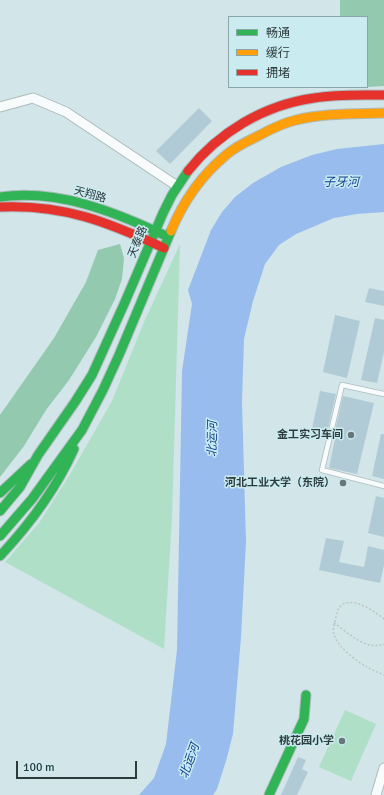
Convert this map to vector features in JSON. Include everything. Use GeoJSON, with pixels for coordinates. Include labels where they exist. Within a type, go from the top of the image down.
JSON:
{"type":"FeatureCollection","features":[{"type":"Feature","properties":{"kind":"main road","name":"天泰路"},"geometry":{"type":"LineString","coordinates":[[0,510],[19,489],[37,457],[92,376],[106,348],[155,230],[177,186],[191,167],[211,146],[233,128],[276,106],[305,99],[334,96],[384,95]]}},
{"type":"Feature","properties":{"kind":"main road"},"geometry":{"type":"LineString","coordinates":[[0,556],[28,523],[48,495],[73,452],[82,430],[103,390],[175,222],[198,184],[226,155],[275,126],[316,116],[384,113]]}},
{"type":"Feature","properties":{"kind":"main road","name":"天翔路"},"geometry":{"type":"LineString","coordinates":[[0,197],[22,195],[49,197],[104,210],[169,237]]}},
{"type":"Feature","properties":{"kind":"main road","name":"天翔路"},"geometry":{"type":"LineString","coordinates":[[0,207],[26,206],[74,214],[98,220],[151,241],[164,248]]}},
{"type":"Feature","properties":{"kind":"main road"},"geometry":{"type":"LineString","coordinates":[[0,536],[32,499],[82,430]]}},
{"type":"Feature","properties":{"kind":"main road"},"geometry":{"type":"LineString","coordinates":[[0,493],[37,457]]}},
{"type":"Feature","properties":{"kind":"main road"},"geometry":{"type":"LineString","coordinates":[[269,795],[304,719],[306,695]]}},
{"type":"Feature","properties":{"kind":"street"},"geometry":{"type":"LineString","coordinates":[[0,107],[34,98],[66,112],[177,186]]}},
{"type":"Feature","properties":{"kind":"street"},"geometry":{"type":"LineString","coordinates":[[376,795],[384,768]]}},
{"type":"Feature","properties":{"kind":"lane"},"geometry":{"type":"LineString","coordinates":[[384,394],[342,385],[322,470],[384,486]]}},
{"type":"Feature","properties":{"kind":"path"},"geometry":{"type":"LineString","coordinates":[[384,619],[368,608],[356,603],[348,602],[341,604],[336,612],[333,633],[343,648],[367,668],[384,675]]}},
{"type":"Feature","properties":{"kind":"path"},"geometry":{"type":"LineString","coordinates":[[334,624],[353,637],[371,646],[384,644]]}},
{"type":"Feature","properties":{"kind":"green space"},"geometry":{"type":"Polygon","coordinates":[[[340,0],[384,0],[384,86],[368,87],[368,16],[340,16],[340,0]]]}},
{"type":"Feature","properties":{"kind":"green space"},"geometry":{"type":"Polygon","coordinates":[[[120,244],[124,258],[122,279],[115,299],[96,337],[69,380],[46,410],[24,446],[0,477],[0,415],[54,338],[86,282],[98,250],[120,244]]]}},
{"type":"Feature","properties":{"kind":"green space"},"geometry":{"type":"Polygon","coordinates":[[[180,244],[172,518],[164,649],[5,562],[39,523],[69,476],[112,401],[144,322],[180,244]]]}},
{"type":"Feature","properties":{"kind":"green space"},"geometry":{"type":"Polygon","coordinates":[[[345,710],[376,724],[351,781],[319,767],[345,710]]]}},
{"type":"Feature","properties":{"kind":"water","name":"子牙河"},"geometry":{"type":"Polygon","coordinates":[[[384,144],[384,212],[357,214],[334,218],[296,234],[279,245],[265,264],[253,301],[244,339],[242,402],[246,542],[241,637],[233,734],[217,789],[213,795],[139,795],[154,778],[166,744],[177,650],[182,371],[192,304],[188,290],[211,230],[222,212],[235,197],[253,183],[281,167],[312,155],[337,149],[384,144]]]}},
{"type":"Feature","properties":{"kind":"building"},"geometry":{"type":"Polygon","coordinates":[[[199,108],[212,121],[170,164],[156,151],[199,108]]]}},
{"type":"Feature","properties":{"kind":"building"},"geometry":{"type":"Polygon","coordinates":[[[369,288],[384,291],[384,306],[365,302],[369,288]]]}},
{"type":"Feature","properties":{"kind":"building"},"geometry":{"type":"Polygon","coordinates":[[[335,315],[360,321],[347,378],[323,372],[335,315]]]}},
{"type":"Feature","properties":{"kind":"building"},"geometry":{"type":"Polygon","coordinates":[[[375,318],[384,320],[384,352],[377,383],[361,380],[375,318]]]}},
{"type":"Feature","properties":{"kind":"building"},"geometry":{"type":"Polygon","coordinates":[[[320,391],[336,394],[326,437],[311,434],[320,391]]]}},
{"type":"Feature","properties":{"kind":"building","name":"金工实习车间"},"geometry":{"type":"Polygon","coordinates":[[[343,396],[374,403],[357,474],[329,468],[335,439],[333,439],[343,396]]]}},
{"type":"Feature","properties":{"kind":"building"},"geometry":{"type":"Polygon","coordinates":[[[381,434],[384,434],[384,479],[372,476],[381,434]]]}},
{"type":"Feature","properties":{"kind":"building"},"geometry":{"type":"Polygon","coordinates":[[[376,496],[384,498],[384,537],[368,533],[376,496]]]}},
{"type":"Feature","properties":{"kind":"building"},"geometry":{"type":"Polygon","coordinates":[[[326,538],[344,541],[339,562],[364,567],[368,546],[384,550],[384,565],[380,583],[319,570],[326,538]]]}},
{"type":"Feature","properties":{"kind":"building"},"geometry":{"type":"Polygon","coordinates":[[[298,757],[306,760],[302,769],[308,772],[297,795],[281,795],[298,757]]]}},
{"type":"Feature","properties":{"kind":"traffic: fast"},"geometry":{"type":"LineString","coordinates":[[0,511],[20,487],[38,455],[92,375],[163,213],[172,195],[188,171]]}},
{"type":"Feature","properties":{"kind":"traffic: fast"},"geometry":{"type":"LineString","coordinates":[[0,197],[21,195],[63,199],[105,210],[164,235]]}},
{"type":"Feature","properties":{"kind":"traffic: fast"},"geometry":{"type":"LineString","coordinates":[[0,536],[32,499],[82,430],[119,355],[171,231]]}},
{"type":"Feature","properties":{"kind":"traffic: fast"},"geometry":{"type":"LineString","coordinates":[[0,556],[42,506],[67,464],[74,449]]}},
{"type":"Feature","properties":{"kind":"traffic: fast"},"geometry":{"type":"LineString","coordinates":[[0,493],[31,464]]}},
{"type":"Feature","properties":{"kind":"traffic: fast"},"geometry":{"type":"LineString","coordinates":[[269,795],[304,719],[306,695]]}},
{"type":"Feature","properties":{"kind":"traffic: slow"},"geometry":{"type":"LineString","coordinates":[[171,231],[187,199],[201,180],[226,155],[242,144],[277,126],[296,120],[329,115],[384,113]]}},
{"type":"Feature","properties":{"kind":"traffic: jam"},"geometry":{"type":"LineString","coordinates":[[188,171],[200,157],[228,133],[244,122],[278,107],[296,102],[331,96],[384,95]]}},
{"type":"Feature","properties":{"kind":"traffic: jam"},"geometry":{"type":"LineString","coordinates":[[0,207],[44,208],[65,212],[124,230],[164,248]]}},
{"type":"Feature","properties":{"kind":"place","name":"金工实习车间"},"geometry":{"type":"Point","coordinates":[351,435]}},
{"type":"Feature","properties":{"kind":"place","name":"河北工业大学（东院）"},"geometry":{"type":"Point","coordinates":[343,483]}},
{"type":"Feature","properties":{"kind":"place","name":"桃花园小学"},"geometry":{"type":"Point","coordinates":[342,741]}},
{"type":"Feature","properties":{"kind":"water label","name":"北运河"},"geometry":{"type":"Point","coordinates":[213,439]}},
{"type":"Feature","properties":{"kind":"water label","name":"北运河"},"geometry":{"type":"Point","coordinates":[190,761]}}]}
